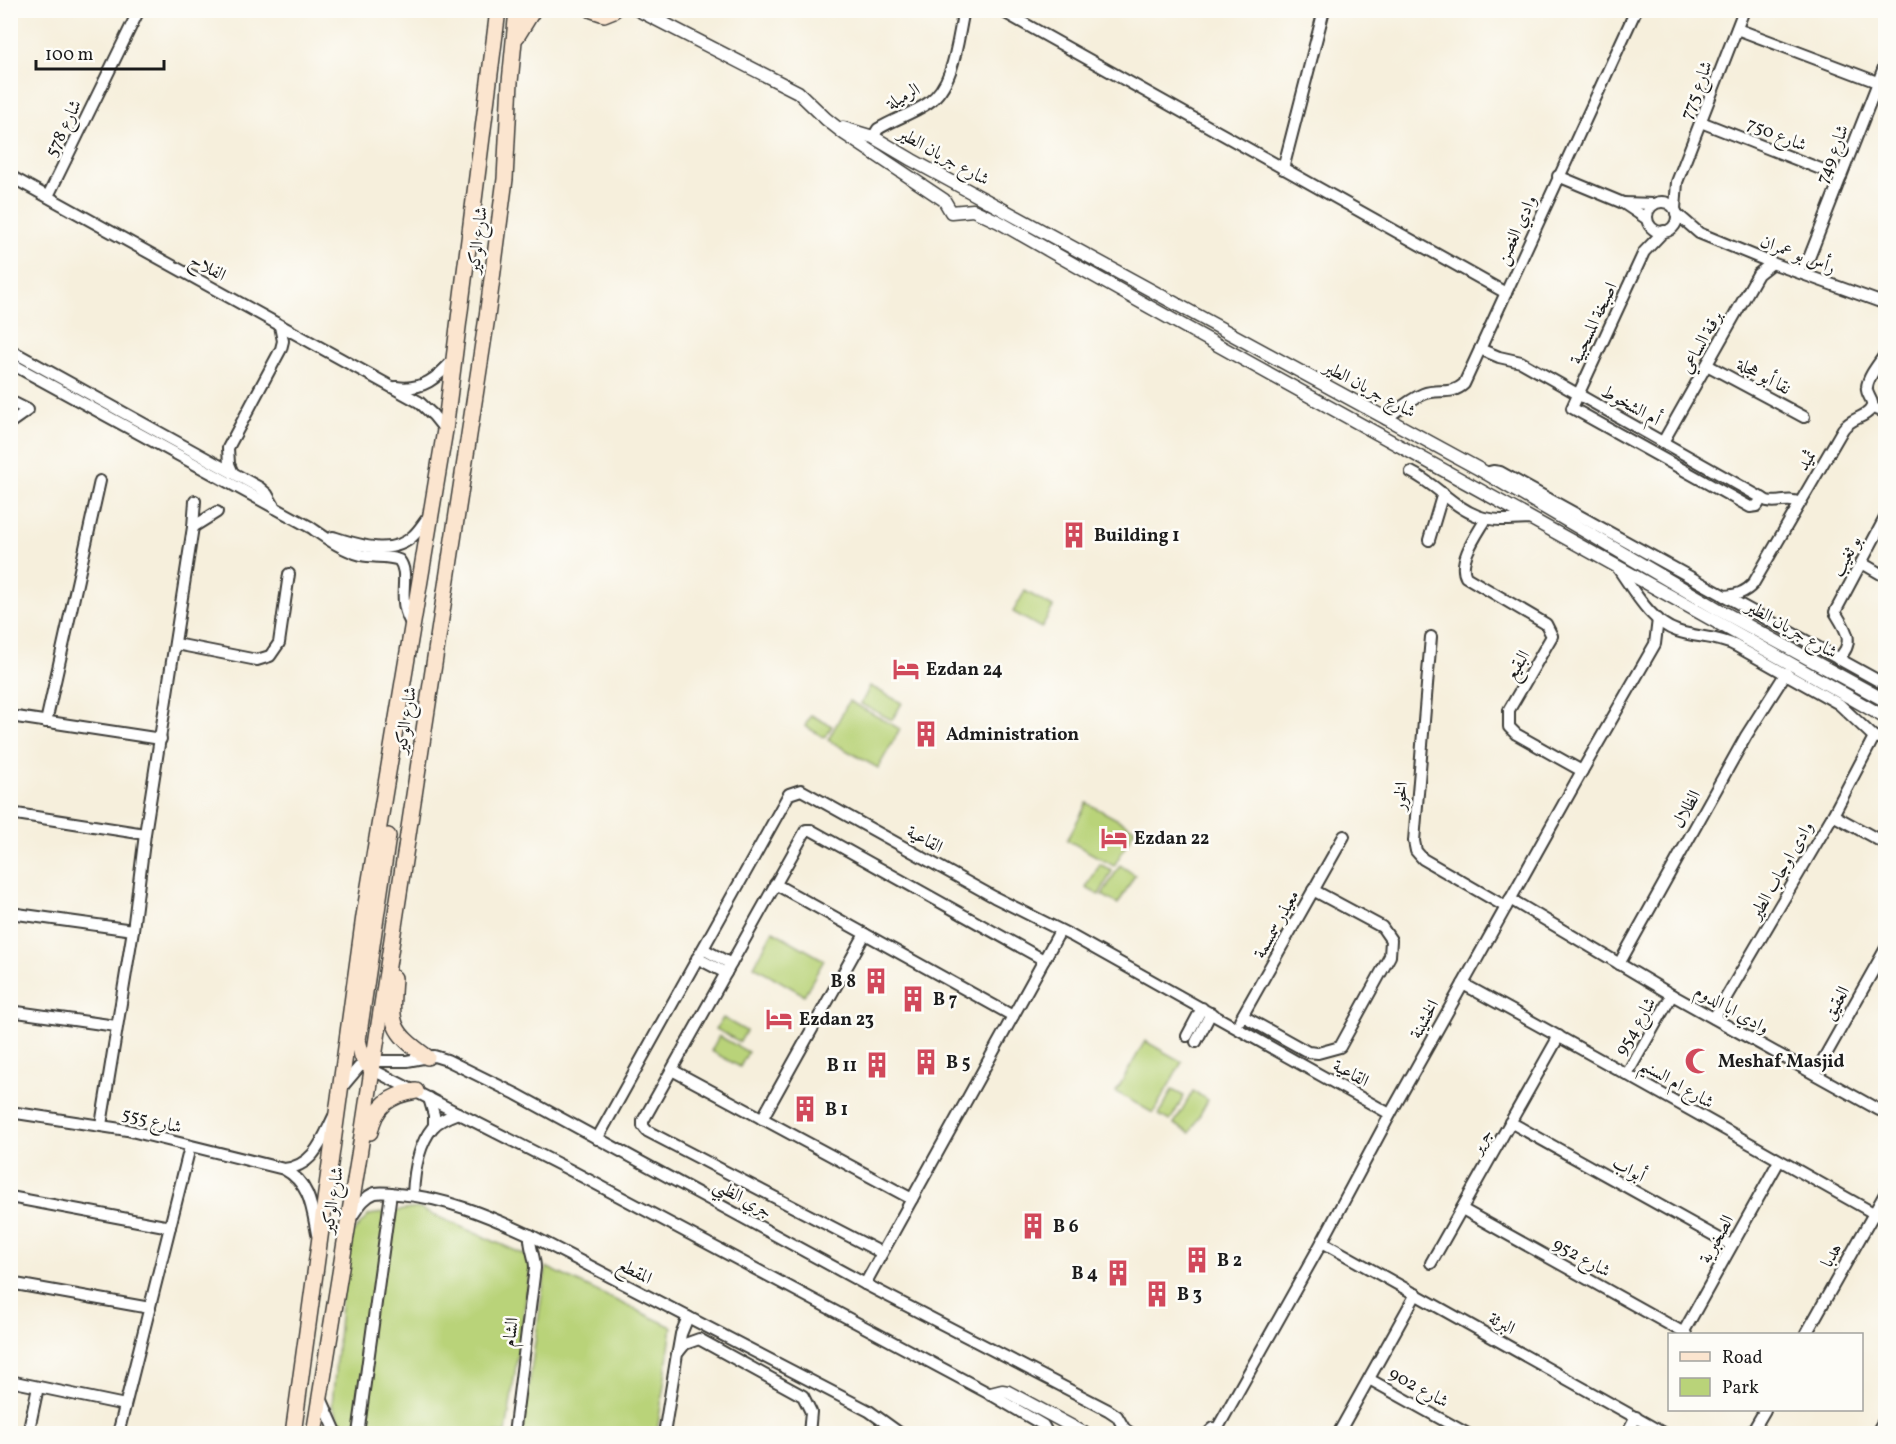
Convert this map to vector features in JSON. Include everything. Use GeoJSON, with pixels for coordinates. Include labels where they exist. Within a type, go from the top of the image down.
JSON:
{"type":"FeatureCollection","features":[{"type":"Feature","properties":{"kind":"main road","name":"شارع الوكير"},"geometry":{"type":"LineString","coordinates":[[293,1434],[364,916],[445,430],[498,10]]}},
{"type":"Feature","properties":{"kind":"main road","name":"شارع الوكير"},"geometry":{"type":"LineString","coordinates":[[314,1434],[358,1162],[370,1064],[487,317],[505,179],[517,10]]}},
{"type":"Feature","properties":{"kind":"main road"},"geometry":{"type":"LineString","coordinates":[[513,44],[533,10]]}},
{"type":"Feature","properties":{"kind":"main road"},"geometry":{"type":"LineString","coordinates":[[592,10],[604,14],[614,10]]}},
{"type":"Feature","properties":{"kind":"main road"},"geometry":{"type":"LineString","coordinates":[[370,1064],[362,1056],[358,1040],[399,765],[401,743],[398,720]]}},
{"type":"Feature","properties":{"kind":"main road"},"geometry":{"type":"LineString","coordinates":[[390,945],[395,955],[392,1009],[394,1022],[403,1039],[427,1057]]}},
{"type":"Feature","properties":{"kind":"main road"},"geometry":{"type":"LineString","coordinates":[[358,1162],[366,1151],[373,1119],[379,1108],[394,1096],[423,1095]]}},
{"type":"Feature","properties":{"kind":"street","name":"شارع 578"},"geometry":{"type":"LineString","coordinates":[[48,196],[139,10]]}},
{"type":"Feature","properties":{"kind":"street","name":"شارع جريان الطير"},"geometry":{"type":"LineString","coordinates":[[631,10],[639,11],[798,92],[831,123],[944,200],[951,212],[973,210],[999,222],[1886,718]]}},
{"type":"Feature","properties":{"kind":"street","name":"الرميلة"},"geometry":{"type":"LineString","coordinates":[[873,136],[878,129],[931,101],[945,85],[964,10]]}},
{"type":"Feature","properties":{"kind":"street"},"geometry":{"type":"LineString","coordinates":[[999,10],[1506,293]]}},
{"type":"Feature","properties":{"kind":"street"},"geometry":{"type":"LineString","coordinates":[[1283,169],[1324,10]]}},
{"type":"Feature","properties":{"kind":"street","name":"وادي الغصن"},"geometry":{"type":"LineString","coordinates":[[1386,418],[1420,395],[1432,391],[1451,392],[1461,387],[1466,380],[1636,10]]}},
{"type":"Feature","properties":{"kind":"street","name":"شارع 775"},"geometry":{"type":"LineString","coordinates":[[1676,211],[1677,182],[1744,10]]}},
{"type":"Feature","properties":{"kind":"street"},"geometry":{"type":"LineString","coordinates":[[1737,29],[1878,82]]}},
{"type":"Feature","properties":{"kind":"street","name":"شارع 749"},"geometry":{"type":"LineString","coordinates":[[1809,258],[1886,62]]}},
{"type":"Feature","properties":{"kind":"street","name":"شارع 750"},"geometry":{"type":"LineString","coordinates":[[1701,122],[1841,177]]}},
{"type":"Feature","properties":{"kind":"street","name":"شارع جريان الطير"},"geometry":{"type":"LineString","coordinates":[[831,123],[873,136],[970,192],[1485,473],[1576,520],[1722,611],[1886,700]]}},
{"type":"Feature","properties":{"kind":"street"},"geometry":{"type":"LineString","coordinates":[[872,151],[873,136]]}},
{"type":"Feature","properties":{"kind":"street","name":"الفلاح"},"geometry":{"type":"LineString","coordinates":[[10,176],[390,386],[426,408],[445,430]]}},
{"type":"Feature","properties":{"kind":"street"},"geometry":{"type":"LineString","coordinates":[[1558,176],[1623,203],[1655,230],[1666,231],[1674,225],[1676,211],[1668,203],[1623,203]]}},
{"type":"Feature","properties":{"kind":"street","name":"شارع 775"},"geometry":{"type":"LineString","coordinates":[[1655,203],[1677,182]]}},
{"type":"Feature","properties":{"kind":"street"},"geometry":{"type":"LineString","coordinates":[[961,212],[969,201],[970,192]]}},
{"type":"Feature","properties":{"kind":"street"},"geometry":{"type":"LineString","coordinates":[[1648,222],[1648,210],[1655,203]]}},
{"type":"Feature","properties":{"kind":"street","name":"رأس بو عمران"},"geometry":{"type":"LineString","coordinates":[[1676,211],[1699,232],[1886,304]]}},
{"type":"Feature","properties":{"kind":"street","name":"اصبخة المسحبية"},"geometry":{"type":"LineString","coordinates":[[1572,408],[1644,252],[1648,222]]}},
{"type":"Feature","properties":{"kind":"street","name":"رأس بو عمران"},"geometry":{"type":"LineString","coordinates":[[1666,231],[1699,232]]}},
{"type":"Feature","properties":{"kind":"street","name":"اصبخة المسحبية"},"geometry":{"type":"LineString","coordinates":[[1644,252],[1666,231]]}},
{"type":"Feature","properties":{"kind":"street"},"geometry":{"type":"LineString","coordinates":[[1791,269],[1801,265],[1809,258],[1818,279]]}},
{"type":"Feature","properties":{"kind":"street","name":"برقـة الساعي"},"geometry":{"type":"LineString","coordinates":[[1663,442],[1758,274],[1772,262]]}},
{"type":"Feature","properties":{"kind":"street"},"geometry":{"type":"LineString","coordinates":[[232,471],[228,448],[281,349],[280,326]]}},
{"type":"Feature","properties":{"kind":"street","name":"أم الشخوط"},"geometry":{"type":"LineString","coordinates":[[1480,349],[1499,357],[1518,361],[1762,498],[1771,502],[1788,499],[1800,503]]}},
{"type":"Feature","properties":{"kind":"street"},"geometry":{"type":"LineString","coordinates":[[10,350],[232,471],[267,494],[275,508]]}},
{"type":"Feature","properties":{"kind":"street"},"geometry":{"type":"LineString","coordinates":[[1886,353],[1867,385],[1867,392],[1873,402],[1872,408],[1886,412]]}},
{"type":"Feature","properties":{"kind":"street"},"geometry":{"type":"LineString","coordinates":[[23,357],[29,373]]}},
{"type":"Feature","properties":{"kind":"street","name":"الفلاح"},"geometry":{"type":"LineString","coordinates":[[390,386],[412,388],[427,384],[454,359]]}},
{"type":"Feature","properties":{"kind":"street"},"geometry":{"type":"LineString","coordinates":[[10,363],[310,527],[348,551],[364,556],[391,557],[401,563],[405,572],[402,602],[413,626]]}},
{"type":"Feature","properties":{"kind":"street","name":"نقا أبو هجلة"},"geometry":{"type":"LineString","coordinates":[[1707,365],[1804,417]]}},
{"type":"Feature","properties":{"kind":"street"},"geometry":{"type":"LineString","coordinates":[[10,401],[28,410],[11,423]]}},
{"type":"Feature","properties":{"kind":"street","name":"أم الشخوط"},"geometry":{"type":"LineString","coordinates":[[1572,408],[1752,508],[1757,507],[1762,498]]}},
{"type":"Feature","properties":{"kind":"street","name":"ثميد"},"geometry":{"type":"LineString","coordinates":[[1747,591],[1758,578],[1846,425],[1850,420],[1872,408]]}},
{"type":"Feature","properties":{"kind":"street"},"geometry":{"type":"LineString","coordinates":[[10,410],[11,423]]}},
{"type":"Feature","properties":{"kind":"street"},"geometry":{"type":"LineString","coordinates":[[135,431],[155,429]]}},
{"type":"Feature","properties":{"kind":"street"},"geometry":{"type":"LineString","coordinates":[[207,457],[228,448]]}},
{"type":"Feature","properties":{"kind":"street"},"geometry":{"type":"LineString","coordinates":[[1683,469],[1690,458]]}},
{"type":"Feature","properties":{"kind":"street"},"geometry":{"type":"LineString","coordinates":[[1412,472],[1427,480],[1465,510],[1486,519],[1530,519]]}},
{"type":"Feature","properties":{"kind":"street"},"geometry":{"type":"LineString","coordinates":[[46,722],[100,481]]}},
{"type":"Feature","properties":{"kind":"street"},"geometry":{"type":"LineString","coordinates":[[1735,498],[1741,487]]}},
{"type":"Feature","properties":{"kind":"street"},"geometry":{"type":"LineString","coordinates":[[1429,540],[1443,493]]}},
{"type":"Feature","properties":{"kind":"street"},"geometry":{"type":"LineString","coordinates":[[100,1125],[176,644],[195,501]]}},
{"type":"Feature","properties":{"kind":"street"},"geometry":{"type":"LineString","coordinates":[[193,527],[217,512]]}},
{"type":"Feature","properties":{"kind":"street"},"geometry":{"type":"LineString","coordinates":[[310,527],[353,543],[389,548],[409,539],[431,513]]}},
{"type":"Feature","properties":{"kind":"street","name":"بو ثغيب"},"geometry":{"type":"LineString","coordinates":[[1838,659],[1845,652],[1849,643],[1847,633],[1835,612],[1886,516]]}},
{"type":"Feature","properties":{"kind":"street","name":"البقيع"},"geometry":{"type":"LineString","coordinates":[[1486,519],[1463,563],[1463,572],[1470,581],[1549,627],[1552,636],[1509,710],[1509,727],[1516,734],[1582,771]]}},
{"type":"Feature","properties":{"kind":"street"},"geometry":{"type":"LineString","coordinates":[[1576,520],[1724,596],[1886,685]]}},
{"type":"Feature","properties":{"kind":"street"},"geometry":{"type":"LineString","coordinates":[[1867,566],[1886,577]]}},
{"type":"Feature","properties":{"kind":"street","name":"شارع جريان الطير"},"geometry":{"type":"LineString","coordinates":[[1617,567],[1658,619],[1677,631],[1729,642],[1786,673],[1846,708],[1874,737]]}},
{"type":"Feature","properties":{"kind":"street"},"geometry":{"type":"LineString","coordinates":[[176,644],[257,660],[270,656],[279,643],[289,574]]}},
{"type":"Feature","properties":{"kind":"street"},"geometry":{"type":"LineString","coordinates":[[1724,596],[1747,591],[1748,609]]}},
{"type":"Feature","properties":{"kind":"street","name":"الخشينة"},"geometry":{"type":"LineString","coordinates":[[1655,644],[1658,619]]}},
{"type":"Feature","properties":{"kind":"street","name":"الخشينة"},"geometry":{"type":"LineString","coordinates":[[1214,1432],[1655,644],[1665,636],[1677,631]]}},
{"type":"Feature","properties":{"kind":"street","name":"الخور"},"geometry":{"type":"LineString","coordinates":[[1431,637],[1415,810],[1414,845],[1416,851],[1423,859],[1570,936]]}},
{"type":"Feature","properties":{"kind":"street","name":"الظلال"},"geometry":{"type":"LineString","coordinates":[[1619,964],[1750,729],[1786,673]]}},
{"type":"Feature","properties":{"kind":"street"},"geometry":{"type":"LineString","coordinates":[[10,716],[161,739]]}},
{"type":"Feature","properties":{"kind":"street"},"geometry":{"type":"LineString","coordinates":[[1874,737],[1886,739]]}},
{"type":"Feature","properties":{"kind":"street","name":"وادى اوجاب الطير"},"geometry":{"type":"LineString","coordinates":[[1714,1018],[1833,815],[1874,737]]}},
{"type":"Feature","properties":{"kind":"street","name":"القاعية"},"geometry":{"type":"LineString","coordinates":[[597,1139],[789,794],[801,790],[1207,1011],[1390,1114]]}},
{"type":"Feature","properties":{"kind":"street"},"geometry":{"type":"LineString","coordinates":[[10,813],[145,834]]}},
{"type":"Feature","properties":{"kind":"street"},"geometry":{"type":"LineString","coordinates":[[1833,815],[1886,844]]}},
{"type":"Feature","properties":{"kind":"street"},"geometry":{"type":"LineString","coordinates":[[882,1253],[643,1126],[644,1120],[728,968],[804,832],[811,830],[1044,960]]}},
{"type":"Feature","properties":{"kind":"street","name":"معيذر سمسمة"},"geometry":{"type":"LineString","coordinates":[[1236,1028],[1344,836]]}},
{"type":"Feature","properties":{"kind":"street"},"geometry":{"type":"LineString","coordinates":[[776,884],[1013,1016]]}},
{"type":"Feature","properties":{"kind":"street"},"geometry":{"type":"LineString","coordinates":[[1243,1016],[1308,1052],[1318,1053],[1340,1047],[1390,956],[1391,940],[1382,927],[1314,890]]}},
{"type":"Feature","properties":{"kind":"street"},"geometry":{"type":"LineString","coordinates":[[10,913],[132,930]]}},
{"type":"Feature","properties":{"kind":"street"},"geometry":{"type":"LineString","coordinates":[[865,1284],[1060,931]]}},
{"type":"Feature","properties":{"kind":"street"},"geometry":{"type":"LineString","coordinates":[[762,1119],[866,934]]}},
{"type":"Feature","properties":{"kind":"street","name":"وادي ابا الدوم"},"geometry":{"type":"LineString","coordinates":[[1570,936],[1879,1110]]}},
{"type":"Feature","properties":{"kind":"street","name":"العقيق"},"geometry":{"type":"LineString","coordinates":[[1815,1074],[1886,948]]}},
{"type":"Feature","properties":{"kind":"street"},"geometry":{"type":"LineString","coordinates":[[700,953],[728,968]]}},
{"type":"Feature","properties":{"kind":"street","name":"شارع ام السنيم"},"geometry":{"type":"LineString","coordinates":[[1463,984],[1886,1220]]}},
{"type":"Feature","properties":{"kind":"street","name":"شارع 954"},"geometry":{"type":"LineString","coordinates":[[1628,1074],[1672,995]]}},
{"type":"Feature","properties":{"kind":"street"},"geometry":{"type":"LineString","coordinates":[[10,1011],[116,1026]]}},
{"type":"Feature","properties":{"kind":"street"},"geometry":{"type":"LineString","coordinates":[[1192,1039],[1207,1011]]}},
{"type":"Feature","properties":{"kind":"street","name":"جرير"},"geometry":{"type":"LineString","coordinates":[[1431,1263],[1559,1036]]}},
{"type":"Feature","properties":{"kind":"street","name":"جري الظبي"},"geometry":{"type":"LineString","coordinates":[[370,1064],[407,1062],[427,1057],[440,1058],[462,1066],[865,1284],[1108,1410],[1117,1416],[1128,1432]]}},
{"type":"Feature","properties":{"kind":"street"},"geometry":{"type":"LineString","coordinates":[[284,1168],[297,1166],[313,1155],[337,1105],[342,1089],[352,1072],[370,1064],[423,1095],[990,1394],[1045,1429]]}},
{"type":"Feature","properties":{"kind":"street"},"geometry":{"type":"LineString","coordinates":[[672,1070],[912,1199]]}},
{"type":"Feature","properties":{"kind":"street"},"geometry":{"type":"LineString","coordinates":[[413,1195],[415,1173],[421,1152],[434,1126],[434,1114],[423,1095]]}},
{"type":"Feature","properties":{"kind":"street","name":"شارع 555"},"geometry":{"type":"LineString","coordinates":[[10,1112],[100,1125],[284,1168]]}},
{"type":"Feature","properties":{"kind":"street"},"geometry":{"type":"LineString","coordinates":[[434,1126],[458,1113]]}},
{"type":"Feature","properties":{"kind":"street","name":"أبواب"},"geometry":{"type":"LineString","coordinates":[[1510,1122],[1731,1245]]}},
{"type":"Feature","properties":{"kind":"street"},"geometry":{"type":"LineString","coordinates":[[118,1434],[190,1147]]}},
{"type":"Feature","properties":{"kind":"street","name":"الصخبرية"},"geometry":{"type":"LineString","coordinates":[[1685,1333],[1779,1161]]}},
{"type":"Feature","properties":{"kind":"street"},"geometry":{"type":"LineString","coordinates":[[284,1168],[300,1180],[307,1191],[320,1249]]}},
{"type":"Feature","properties":{"kind":"street","name":"هدبا"},"geometry":{"type":"LineString","coordinates":[[1807,1333],[1886,1192]]}},
{"type":"Feature","properties":{"kind":"street","name":"المقطع"},"geometry":{"type":"LineString","coordinates":[[348,1222],[369,1196],[376,1193],[413,1195],[466,1209],[530,1235],[869,1411],[901,1434]]}},
{"type":"Feature","properties":{"kind":"street"},"geometry":{"type":"LineString","coordinates":[[358,1434],[392,1193]]}},
{"type":"Feature","properties":{"kind":"street"},"geometry":{"type":"LineString","coordinates":[[10,1197],[170,1227]]}},
{"type":"Feature","properties":{"kind":"street","name":"شارع 952"},"geometry":{"type":"LineString","coordinates":[[1462,1209],[1682,1333]]}},
{"type":"Feature","properties":{"kind":"street","name":"الشام"},"geometry":{"type":"LineString","coordinates":[[514,1434],[535,1268],[530,1235]]}},
{"type":"Feature","properties":{"kind":"street","name":"البرثة"},"geometry":{"type":"LineString","coordinates":[[1322,1242],[1665,1434]]}},
{"type":"Feature","properties":{"kind":"street"},"geometry":{"type":"LineString","coordinates":[[10,1283],[150,1308]]}},
{"type":"Feature","properties":{"kind":"street"},"geometry":{"type":"LineString","coordinates":[[1338,1434],[1416,1294]]}},
{"type":"Feature","properties":{"kind":"street"},"geometry":{"type":"LineString","coordinates":[[664,1434],[681,1334],[688,1317]]}},
{"type":"Feature","properties":{"kind":"street"},"geometry":{"type":"LineString","coordinates":[[677,1354],[689,1341],[703,1340],[789,1387],[803,1396],[810,1406],[809,1434]]}},
{"type":"Feature","properties":{"kind":"street","name":"شارع 902"},"geometry":{"type":"LineString","coordinates":[[1369,1378],[1451,1429],[1468,1434]]}},
{"type":"Feature","properties":{"kind":"street"},"geometry":{"type":"LineString","coordinates":[[10,1381],[125,1406]]}},
{"type":"Feature","properties":{"kind":"street"},"geometry":{"type":"LineString","coordinates":[[28,1434],[38,1387]]}},
{"type":"Feature","properties":{"kind":"street"},"geometry":{"type":"LineString","coordinates":[[990,1394],[1008,1392],[1086,1434]]}},
{"type":"Feature","properties":{"kind":"street"},"geometry":{"type":"LineString","coordinates":[[320,1396],[337,1434]]}},
{"type":"Feature","properties":{"kind":"street"},"geometry":{"type":"LineString","coordinates":[[1751,1434],[1764,1411]]}},
{"type":"Feature","properties":{"kind":"street"},"geometry":{"type":"LineString","coordinates":[[1627,1434],[1636,1417]]}},
{"type":"Feature","properties":{"kind":"street"},"geometry":{"type":"LineString","coordinates":[[1876,1434],[1886,1417]]}},
{"type":"Feature","properties":{"kind":"green space"},"geometry":{"type":"Polygon","coordinates":[[[1025,591],[1053,607],[1041,628],[1013,612],[1025,591]]]}},
{"type":"Feature","properties":{"kind":"green space"},"geometry":{"type":"Polygon","coordinates":[[[870,686],[902,703],[892,720],[861,704],[870,686]]]}},
{"type":"Feature","properties":{"kind":"green space"},"geometry":{"type":"Polygon","coordinates":[[[849,701],[900,729],[878,768],[828,740],[849,701]]]}},
{"type":"Feature","properties":{"kind":"green space"},"geometry":{"type":"Polygon","coordinates":[[[811,715],[832,726],[825,738],[805,726],[811,715]]]}},
{"type":"Feature","properties":{"kind":"green space"},"geometry":{"type":"Polygon","coordinates":[[[1087,803],[1135,829],[1114,866],[1067,840],[1087,803]]]}},
{"type":"Feature","properties":{"kind":"green space"},"geometry":{"type":"Polygon","coordinates":[[[1100,864],[1112,871],[1099,895],[1086,888],[1100,864]]]}},
{"type":"Feature","properties":{"kind":"green space"},"geometry":{"type":"Polygon","coordinates":[[[1120,865],[1135,875],[1118,904],[1102,895],[1120,865]]]}},
{"type":"Feature","properties":{"kind":"green space"},"geometry":{"type":"Polygon","coordinates":[[[773,931],[824,960],[804,995],[754,966],[773,931]]]}},
{"type":"Feature","properties":{"kind":"green space"},"geometry":{"type":"Polygon","coordinates":[[[723,1018],[746,1031],[740,1042],[716,1029],[723,1018]]]}},
{"type":"Feature","properties":{"kind":"green space"},"geometry":{"type":"Polygon","coordinates":[[[719,1036],[748,1052],[740,1067],[711,1051],[719,1036]]]}},
{"type":"Feature","properties":{"kind":"green space"},"geometry":{"type":"Polygon","coordinates":[[[1145,1041],[1182,1062],[1153,1113],[1116,1092],[1145,1041]]]}},
{"type":"Feature","properties":{"kind":"green space"},"geometry":{"type":"Polygon","coordinates":[[[1172,1090],[1184,1096],[1170,1121],[1159,1115],[1172,1090]]]}},
{"type":"Feature","properties":{"kind":"green space"},"geometry":{"type":"Polygon","coordinates":[[[1193,1091],[1208,1100],[1190,1133],[1174,1124],[1193,1091]]]}},
{"type":"Feature","properties":{"kind":"green space"},"geometry":{"type":"Polygon","coordinates":[[[418,1208],[532,1258],[506,1433],[346,1433],[332,1405],[347,1239],[369,1215],[418,1208]]]}},
{"type":"Feature","properties":{"kind":"green space"},"geometry":{"type":"Polygon","coordinates":[[[546,1267],[672,1327],[657,1433],[522,1433],[546,1267]]]}},
{"type":"Feature","properties":{"kind":"place","name":"Building 1"},"geometry":{"type":"Point","coordinates":[1074,535]}},
{"type":"Feature","properties":{"kind":"place","name":"Ezdan 24"},"geometry":{"type":"Point","coordinates":[906,669]}},
{"type":"Feature","properties":{"kind":"place","name":"Administration"},"geometry":{"type":"Point","coordinates":[926,734]}},
{"type":"Feature","properties":{"kind":"place","name":"Ezdan 22"},"geometry":{"type":"Point","coordinates":[1114,838]}},
{"type":"Feature","properties":{"kind":"place","name":"B 8"},"geometry":{"type":"Point","coordinates":[876,981]}},
{"type":"Feature","properties":{"kind":"place","name":"B 7"},"geometry":{"type":"Point","coordinates":[913,999]}},
{"type":"Feature","properties":{"kind":"place","name":"Ezdan 23"},"geometry":{"type":"Point","coordinates":[779,1019]}},
{"type":"Feature","properties":{"kind":"place","name":"Meshaf Masjid"},"geometry":{"type":"Point","coordinates":[1698,1061]}},
{"type":"Feature","properties":{"kind":"place","name":"B 5"},"geometry":{"type":"Point","coordinates":[926,1062]}},
{"type":"Feature","properties":{"kind":"place","name":"B 11"},"geometry":{"type":"Point","coordinates":[877,1065]}},
{"type":"Feature","properties":{"kind":"place","name":"B 1"},"geometry":{"type":"Point","coordinates":[805,1109]}},
{"type":"Feature","properties":{"kind":"place","name":"B 6"},"geometry":{"type":"Point","coordinates":[1033,1226]}},
{"type":"Feature","properties":{"kind":"place","name":"B 2"},"geometry":{"type":"Point","coordinates":[1197,1260]}},
{"type":"Feature","properties":{"kind":"place","name":"B 4"},"geometry":{"type":"Point","coordinates":[1118,1273]}},
{"type":"Feature","properties":{"kind":"place","name":"B 3"},"geometry":{"type":"Point","coordinates":[1157,1294]}}]}
